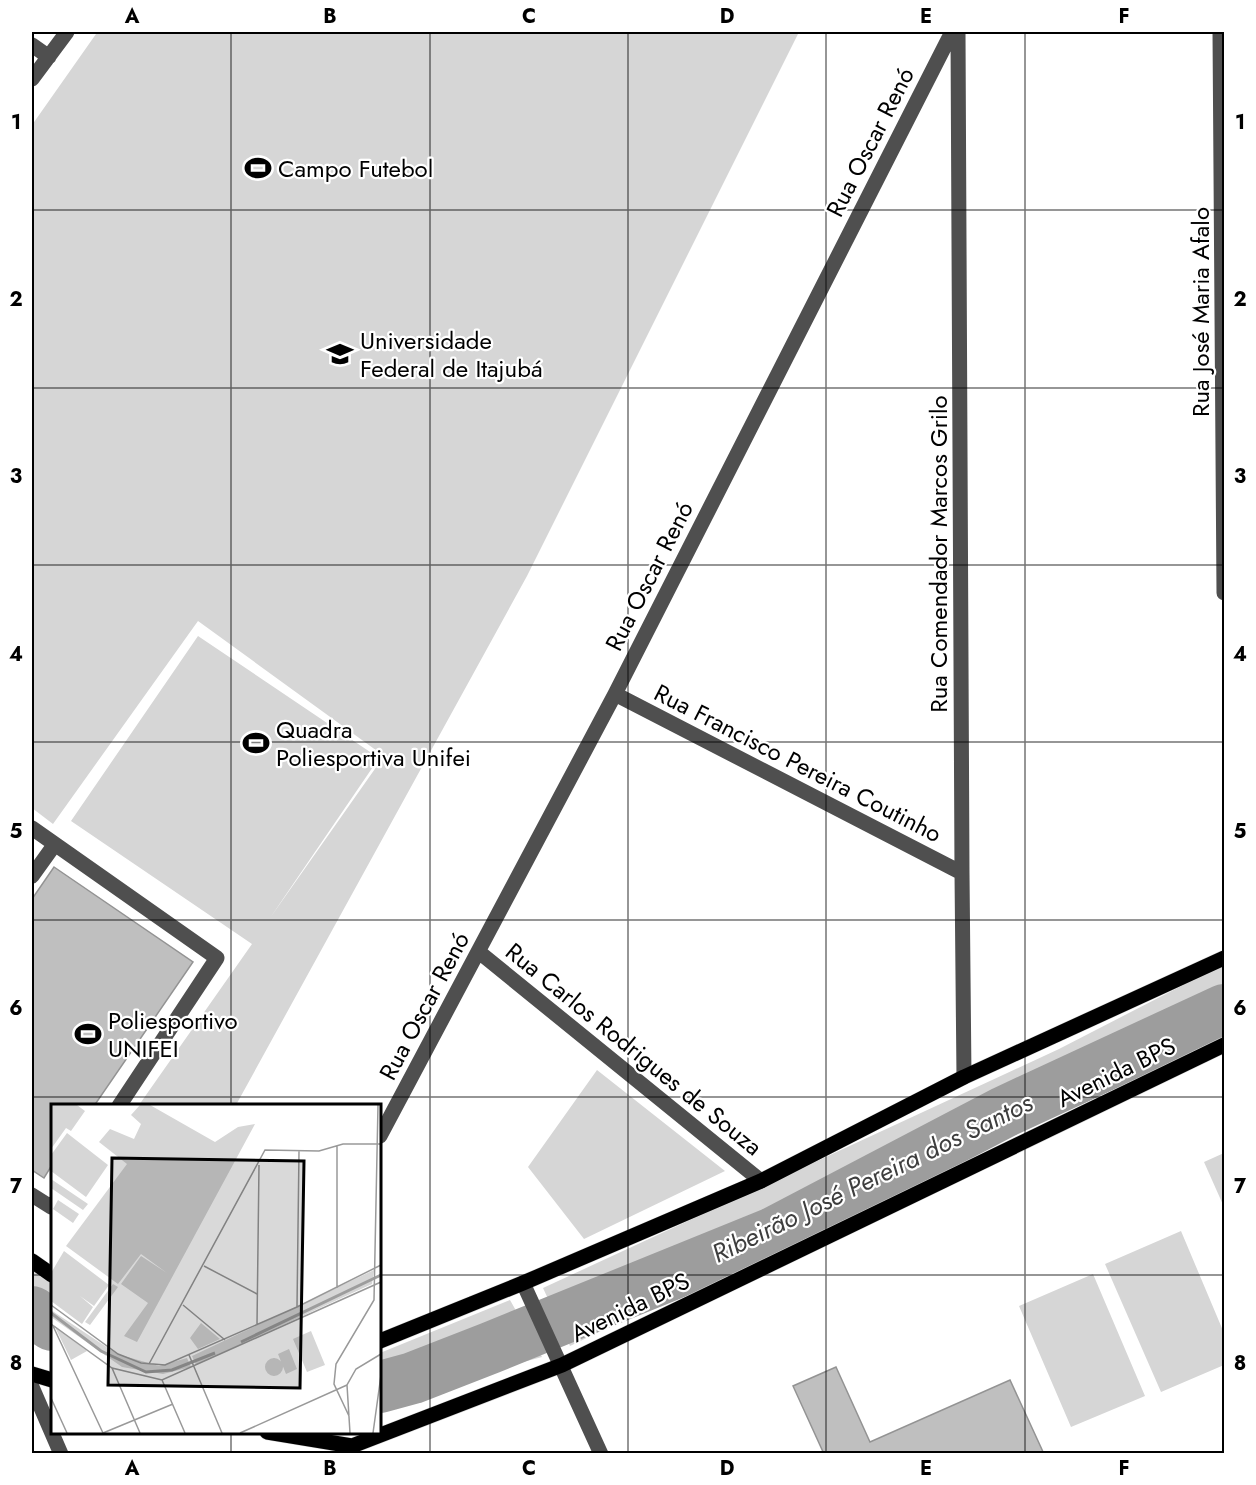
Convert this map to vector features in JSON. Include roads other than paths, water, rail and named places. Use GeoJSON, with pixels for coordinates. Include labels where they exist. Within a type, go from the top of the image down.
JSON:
{"type":"FeatureCollection","features":[{"type":"Feature","properties":{"kind":"main road"},"geometry":{"type":"LineString","coordinates":[[381,1341],[524,1283],[761,1181],[964,1077],[1224,958]]}},
{"type":"Feature","properties":{"kind":"main road","name":"Avenida BPS"},"geometry":{"type":"LineString","coordinates":[[277,1434],[354,1450],[559,1358],[1224,1045]]}},
{"type":"Feature","properties":{"kind":"main road"},"geometry":{"type":"LineString","coordinates":[[32,1261],[51,1274]]}},
{"type":"Feature","properties":{"kind":"main road"},"geometry":{"type":"LineString","coordinates":[[32,1374],[51,1380]]}},
{"type":"Feature","properties":{"kind":"street"},"geometry":{"type":"LineString","coordinates":[[32,79],[67,32]]}},
{"type":"Feature","properties":{"kind":"street","name":"Rua Oscar Renó"},"geometry":{"type":"LineString","coordinates":[[381,1134],[615,694],[952,32]]}},
{"type":"Feature","properties":{"kind":"street","name":"Rua Comendador Marcos Grilo"},"geometry":{"type":"LineString","coordinates":[[958,32],[964,1077]]}},
{"type":"Feature","properties":{"kind":"street","name":"Rua José Maria Afalo"},"geometry":{"type":"LineString","coordinates":[[1220,32],[1224,593]]}},
{"type":"Feature","properties":{"kind":"street"},"geometry":{"type":"LineString","coordinates":[[32,45],[49,57]]}},
{"type":"Feature","properties":{"kind":"street","name":"Rua Francisco Pereira Coutinho"},"geometry":{"type":"LineString","coordinates":[[615,694],[962,873]]}},
{"type":"Feature","properties":{"kind":"street"},"geometry":{"type":"LineString","coordinates":[[32,828],[217,958],[120,1104]]}},
{"type":"Feature","properties":{"kind":"street"},"geometry":{"type":"LineString","coordinates":[[32,876],[55,844]]}},
{"type":"Feature","properties":{"kind":"street","name":"Rua Carlos Rodrigues de Souza"},"geometry":{"type":"LineString","coordinates":[[478,952],[761,1181]]}},
{"type":"Feature","properties":{"kind":"street"},"geometry":{"type":"LineString","coordinates":[[32,1195],[51,1207]]}},
{"type":"Feature","properties":{"kind":"street"},"geometry":{"type":"LineString","coordinates":[[524,1283],[601,1454]]}},
{"type":"Feature","properties":{"kind":"street"},"geometry":{"type":"LineString","coordinates":[[32,1387],[51,1431]]}},
{"type":"Feature","properties":{"kind":"street"},"geometry":{"type":"LineString","coordinates":[[52,1434],[61,1454]]}},
{"type":"Feature","properties":{"kind":"waterway","name":"Ribeirão José Pereira dos Santos"},"geometry":{"type":"LineString","coordinates":[[381,1387],[413,1378],[490,1348],[773,1233],[1004,1112],[1224,1010]]}},
{"type":"Feature","properties":{"kind":"waterway","name":"Ribeirão José Pereira dos Santos"},"geometry":{"type":"LineString","coordinates":[[32,1312],[51,1324]]}},
{"type":"Feature","properties":{"kind":"place","name":"Campo Futebol"},"geometry":{"type":"Point","coordinates":[258,168]}},
{"type":"Feature","properties":{"kind":"place","name":"Universidade Federal de Itajubá"},"geometry":{"type":"Point","coordinates":[340,354]}},
{"type":"Feature","properties":{"kind":"place","name":"Quadra Poliesportiva Unifei"},"geometry":{"type":"Point","coordinates":[256,743]}},
{"type":"Feature","properties":{"kind":"place","name":"Poliesportivo UNIFEI"},"geometry":{"type":"Point","coordinates":[88,1034]}}]}
